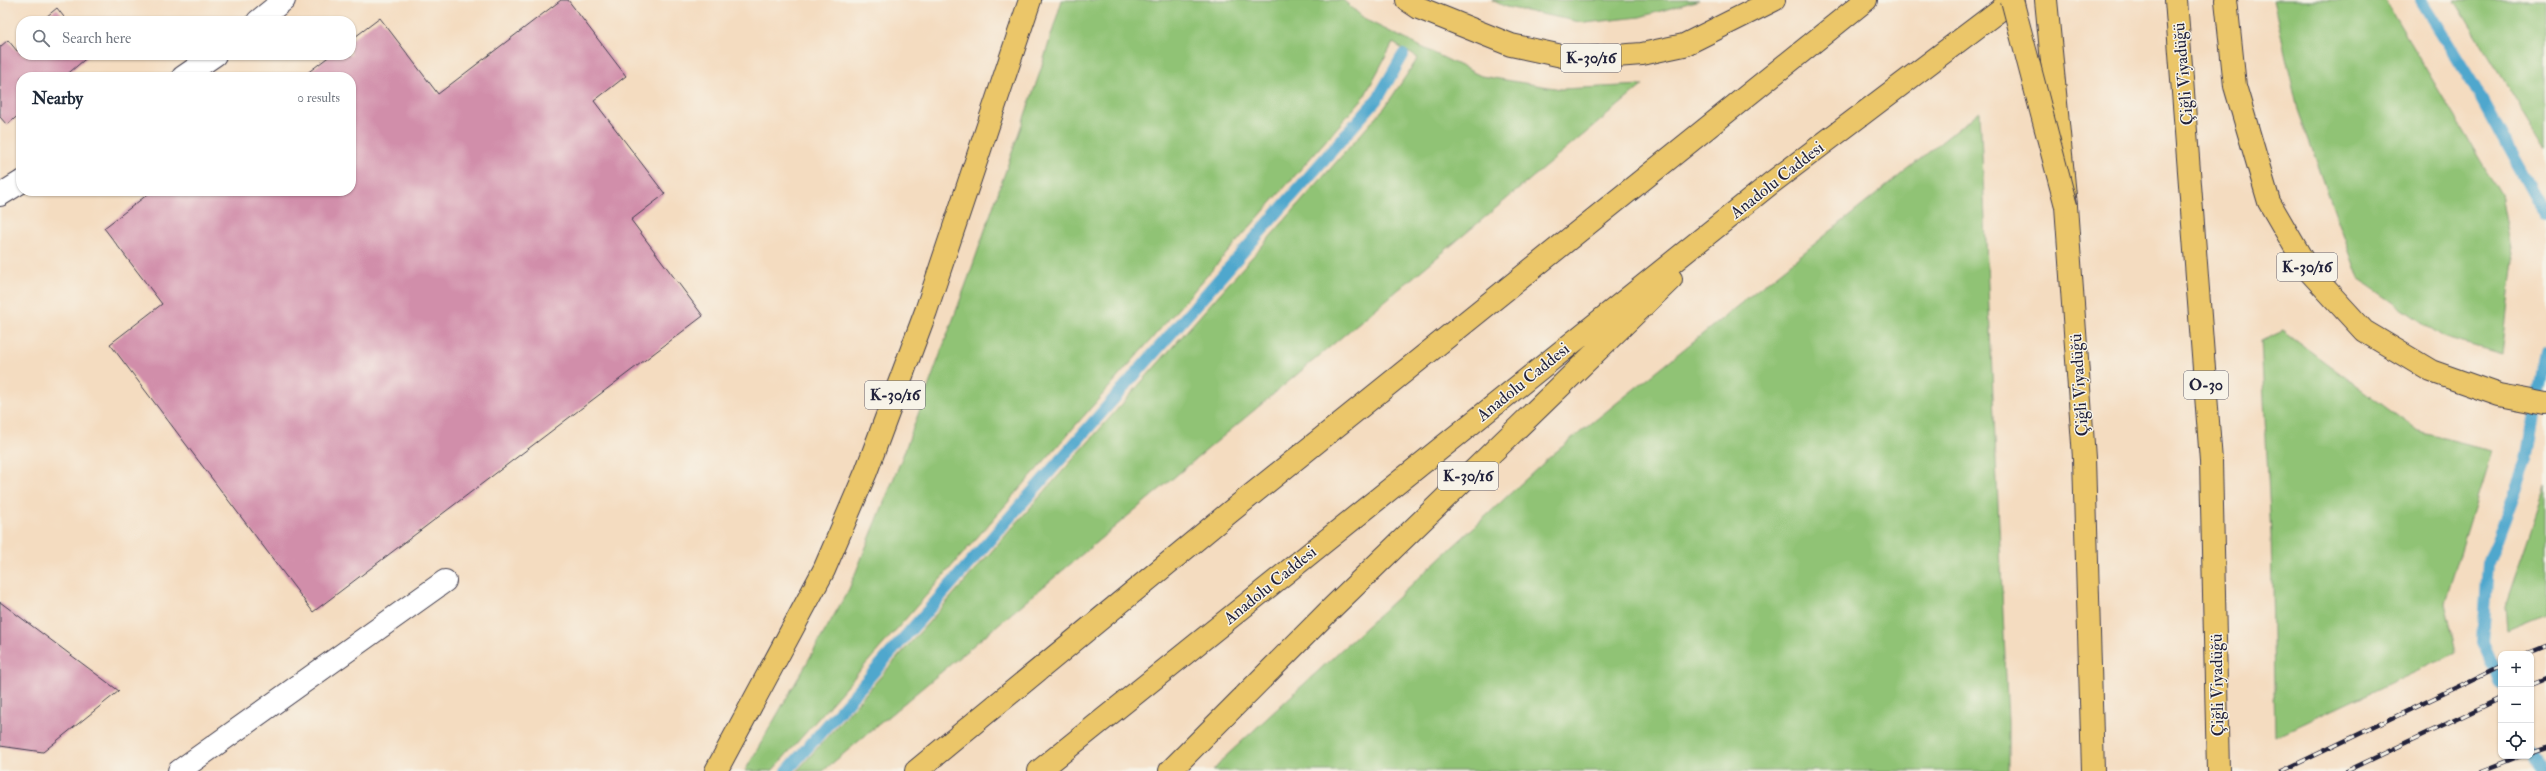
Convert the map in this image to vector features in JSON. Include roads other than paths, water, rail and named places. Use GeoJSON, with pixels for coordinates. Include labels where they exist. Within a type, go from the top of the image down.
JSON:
{"type":"FeatureCollection","features":[{"type":"Feature","properties":{"kind":"highway","name":"K-30/16"},"geometry":{"type":"LineString","coordinates":[[716,771],[824,570],[866,472],[926,311],[1030,0]]}},
{"type":"Feature","properties":{"kind":"highway","name":"K-30/16"},"geometry":{"type":"LineString","coordinates":[[1407,0],[1419,8],[1511,45],[1576,59],[1642,54],[1684,45],[1774,0]]}},
{"type":"Feature","properties":{"kind":"highway"},"geometry":{"type":"LineString","coordinates":[[916,771],[1230,512],[1866,0]]}},
{"type":"Feature","properties":{"kind":"highway"},"geometry":{"type":"LineString","coordinates":[[2013,0],[2066,206]]}},
{"type":"Feature","properties":{"kind":"highway","name":"Anadolu Caddesi"},"geometry":{"type":"LineString","coordinates":[[1039,771],[1770,184],[2013,0]]}},
{"type":"Feature","properties":{"kind":"highway","name":"Çiğli Viyadüğü"},"geometry":{"type":"LineString","coordinates":[[2046,0],[2066,206],[2084,458],[2093,771]]}},
{"type":"Feature","properties":{"kind":"highway","name":"Çiğli Viyadüğü"},"geometry":{"type":"LineString","coordinates":[[2176,0],[2212,461],[2218,771]]}},
{"type":"Feature","properties":{"kind":"highway","name":"K-30/16"},"geometry":{"type":"LineString","coordinates":[[2226,0],[2234,86],[2269,202],[2309,271],[2364,331],[2431,371],[2499,395],[2546,404]]}},
{"type":"Feature","properties":{"kind":"highway","name":"K-30/16"},"geometry":{"type":"LineString","coordinates":[[1170,771],[1338,601],[1770,184]]}},
{"type":"Feature","properties":{"kind":"street"},"geometry":{"type":"LineString","coordinates":[[264,16],[284,0]]}},
{"type":"Feature","properties":{"kind":"street"},"geometry":{"type":"LineString","coordinates":[[191,72],[208,60]]}},
{"type":"Feature","properties":{"kind":"street"},"geometry":{"type":"LineString","coordinates":[[0,195],[16,185]]}},
{"type":"Feature","properties":{"kind":"street"},"geometry":{"type":"LineString","coordinates":[[180,771],[445,581]]}},
{"type":"Feature","properties":{"kind":"waterway"},"geometry":{"type":"LineString","coordinates":[[2421,0],[2473,84],[2546,217]]}},
{"type":"Feature","properties":{"kind":"waterway"},"geometry":{"type":"LineString","coordinates":[[787,771],[1378,98],[1403,55]]}},
{"type":"Feature","properties":{"kind":"waterway"},"geometry":{"type":"LineString","coordinates":[[2498,677],[2483,642],[2488,564],[2527,460],[2546,350]]}},
{"type":"Feature","properties":{"kind":"waterway"},"geometry":{"type":"LineString","coordinates":[[2533,759],[2539,771]]}},
{"type":"Feature","properties":{"kind":"railway"},"geometry":{"type":"LineString","coordinates":[[2534,651],[2546,646]]}},
{"type":"Feature","properties":{"kind":"railway"},"geometry":{"type":"LineString","coordinates":[[2282,771],[2498,667]]}},
{"type":"Feature","properties":{"kind":"railway"},"geometry":{"type":"LineString","coordinates":[[2534,684],[2546,679]]}},
{"type":"Feature","properties":{"kind":"railway"},"geometry":{"type":"LineString","coordinates":[[2347,771],[2498,699]]}},
{"type":"Feature","properties":{"kind":"railway"},"geometry":{"type":"LineString","coordinates":[[2534,751],[2546,747]]}},
{"type":"Feature","properties":{"kind":"railway"},"geometry":{"type":"LineString","coordinates":[[2482,771],[2513,759]]}}]}
